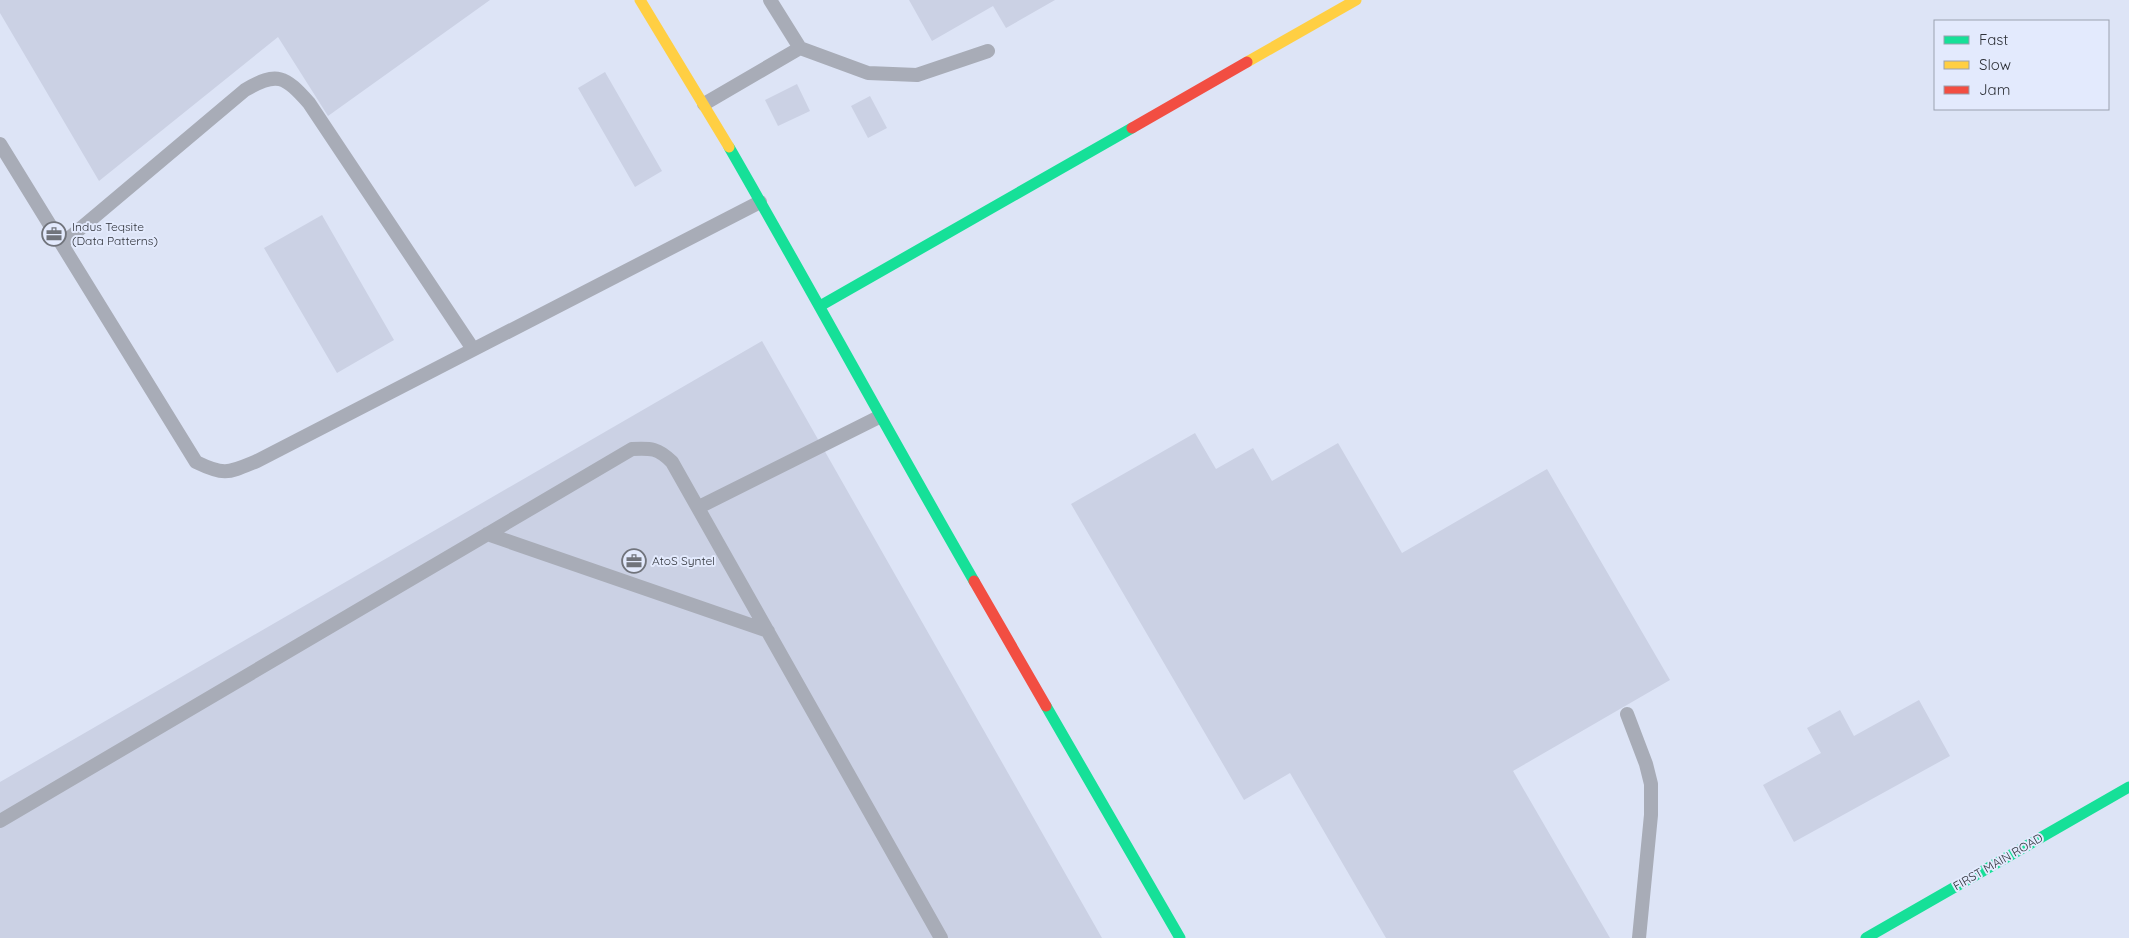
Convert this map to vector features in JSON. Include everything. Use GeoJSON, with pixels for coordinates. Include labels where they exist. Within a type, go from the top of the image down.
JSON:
{"type":"FeatureCollection","features":[{"type":"Feature","properties":{"kind":"street"},"geometry":{"type":"LineString","coordinates":[[640,0],[704,104],[820,306],[879,417],[1180,938]]}},
{"type":"Feature","properties":{"kind":"street"},"geometry":{"type":"LineString","coordinates":[[820,306],[1356,0]]}},
{"type":"Feature","properties":{"kind":"street","name":"FIRST MAIN ROAD"},"geometry":{"type":"LineString","coordinates":[[1866,938],[2129,787]]}},
{"type":"Feature","properties":{"kind":"lane"},"geometry":{"type":"LineString","coordinates":[[770,0],[800,48],[868,73],[917,75],[988,51]]}},
{"type":"Feature","properties":{"kind":"lane"},"geometry":{"type":"LineString","coordinates":[[704,104],[800,48]]}},
{"type":"Feature","properties":{"kind":"lane"},"geometry":{"type":"LineString","coordinates":[[62,244],[245,90],[260,81],[275,78],[291,83],[309,103],[473,349]]}},
{"type":"Feature","properties":{"kind":"lane"},"geometry":{"type":"LineString","coordinates":[[0,144],[196,462],[216,472],[231,472],[257,461],[760,202]]}},
{"type":"Feature","properties":{"kind":"lane"},"geometry":{"type":"LineString","coordinates":[[699,507],[879,417]]}},
{"type":"Feature","properties":{"kind":"lane"},"geometry":{"type":"LineString","coordinates":[[0,820],[632,449],[647,448],[661,452],[672,462],[941,938]]}},
{"type":"Feature","properties":{"kind":"lane"},"geometry":{"type":"LineString","coordinates":[[488,534],[768,631]]}},
{"type":"Feature","properties":{"kind":"lane"},"geometry":{"type":"LineString","coordinates":[[1627,714],[1646,764],[1651,784],[1651,815],[1639,938]]}},
{"type":"Feature","properties":{"kind":"shaded area"},"geometry":{"type":"Polygon","coordinates":[[[0,0],[2129,0],[2129,938],[0,938],[0,0]]]}},
{"type":"Feature","properties":{"kind":"building"},"geometry":{"type":"Polygon","coordinates":[[[0,0],[490,0],[328,116],[278,37],[99,181],[0,13],[0,0]]]}},
{"type":"Feature","properties":{"kind":"building"},"geometry":{"type":"Polygon","coordinates":[[[909,0],[1055,0],[1006,28],[993,6],[932,41],[909,0]]]}},
{"type":"Feature","properties":{"kind":"building"},"geometry":{"type":"Polygon","coordinates":[[[605,72],[662,171],[635,187],[578,88],[605,72]]]}},
{"type":"Feature","properties":{"kind":"building"},"geometry":{"type":"Polygon","coordinates":[[[797,84],[810,111],[778,126],[765,100],[797,84]]]}},
{"type":"Feature","properties":{"kind":"building"},"geometry":{"type":"Polygon","coordinates":[[[870,96],[887,128],[868,138],[851,106],[870,96]]]}},
{"type":"Feature","properties":{"kind":"building"},"geometry":{"type":"Polygon","coordinates":[[[322,215],[394,340],[337,373],[264,248],[322,215]]]}},
{"type":"Feature","properties":{"kind":"building","name":"AtoS Syntel"},"geometry":{"type":"Polygon","coordinates":[[[762,341],[1102,938],[0,938],[0,782],[762,341]]]}},
{"type":"Feature","properties":{"kind":"building"},"geometry":{"type":"Polygon","coordinates":[[[1195,433],[1216,469],[1253,448],[1272,481],[1338,443],[1402,553],[1547,469],[1670,680],[1513,771],[1610,938],[1386,938],[1290,773],[1244,800],[1071,504],[1195,433]]]}},
{"type":"Feature","properties":{"kind":"building"},"geometry":{"type":"Polygon","coordinates":[[[1919,700],[1950,756],[1794,842],[1763,785],[1821,753],[1807,728],[1840,710],[1854,736],[1919,700]]]}},
{"type":"Feature","properties":{"kind":"traffic: fast"},"geometry":{"type":"LineString","coordinates":[[820,306],[1132,128]]}},
{"type":"Feature","properties":{"kind":"traffic: fast"},"geometry":{"type":"LineString","coordinates":[[729,147],[974,581]]}},
{"type":"Feature","properties":{"kind":"traffic: fast"},"geometry":{"type":"LineString","coordinates":[[1046,706],[1180,938]]}},
{"type":"Feature","properties":{"kind":"traffic: fast"},"geometry":{"type":"LineString","coordinates":[[1866,938],[2129,787]]}},
{"type":"Feature","properties":{"kind":"traffic: slow"},"geometry":{"type":"LineString","coordinates":[[640,0],[729,147]]}},
{"type":"Feature","properties":{"kind":"traffic: slow"},"geometry":{"type":"LineString","coordinates":[[1247,62],[1356,0]]}},
{"type":"Feature","properties":{"kind":"traffic: jam"},"geometry":{"type":"LineString","coordinates":[[1132,128],[1247,62]]}},
{"type":"Feature","properties":{"kind":"traffic: jam"},"geometry":{"type":"LineString","coordinates":[[974,581],[1046,706]]}},
{"type":"Feature","properties":{"kind":"place","name":"Indus Teqsite (Data Patterns)"},"geometry":{"type":"Point","coordinates":[54,234]}},
{"type":"Feature","properties":{"kind":"place","name":"AtoS Syntel"},"geometry":{"type":"Point","coordinates":[634,561]}}]}
